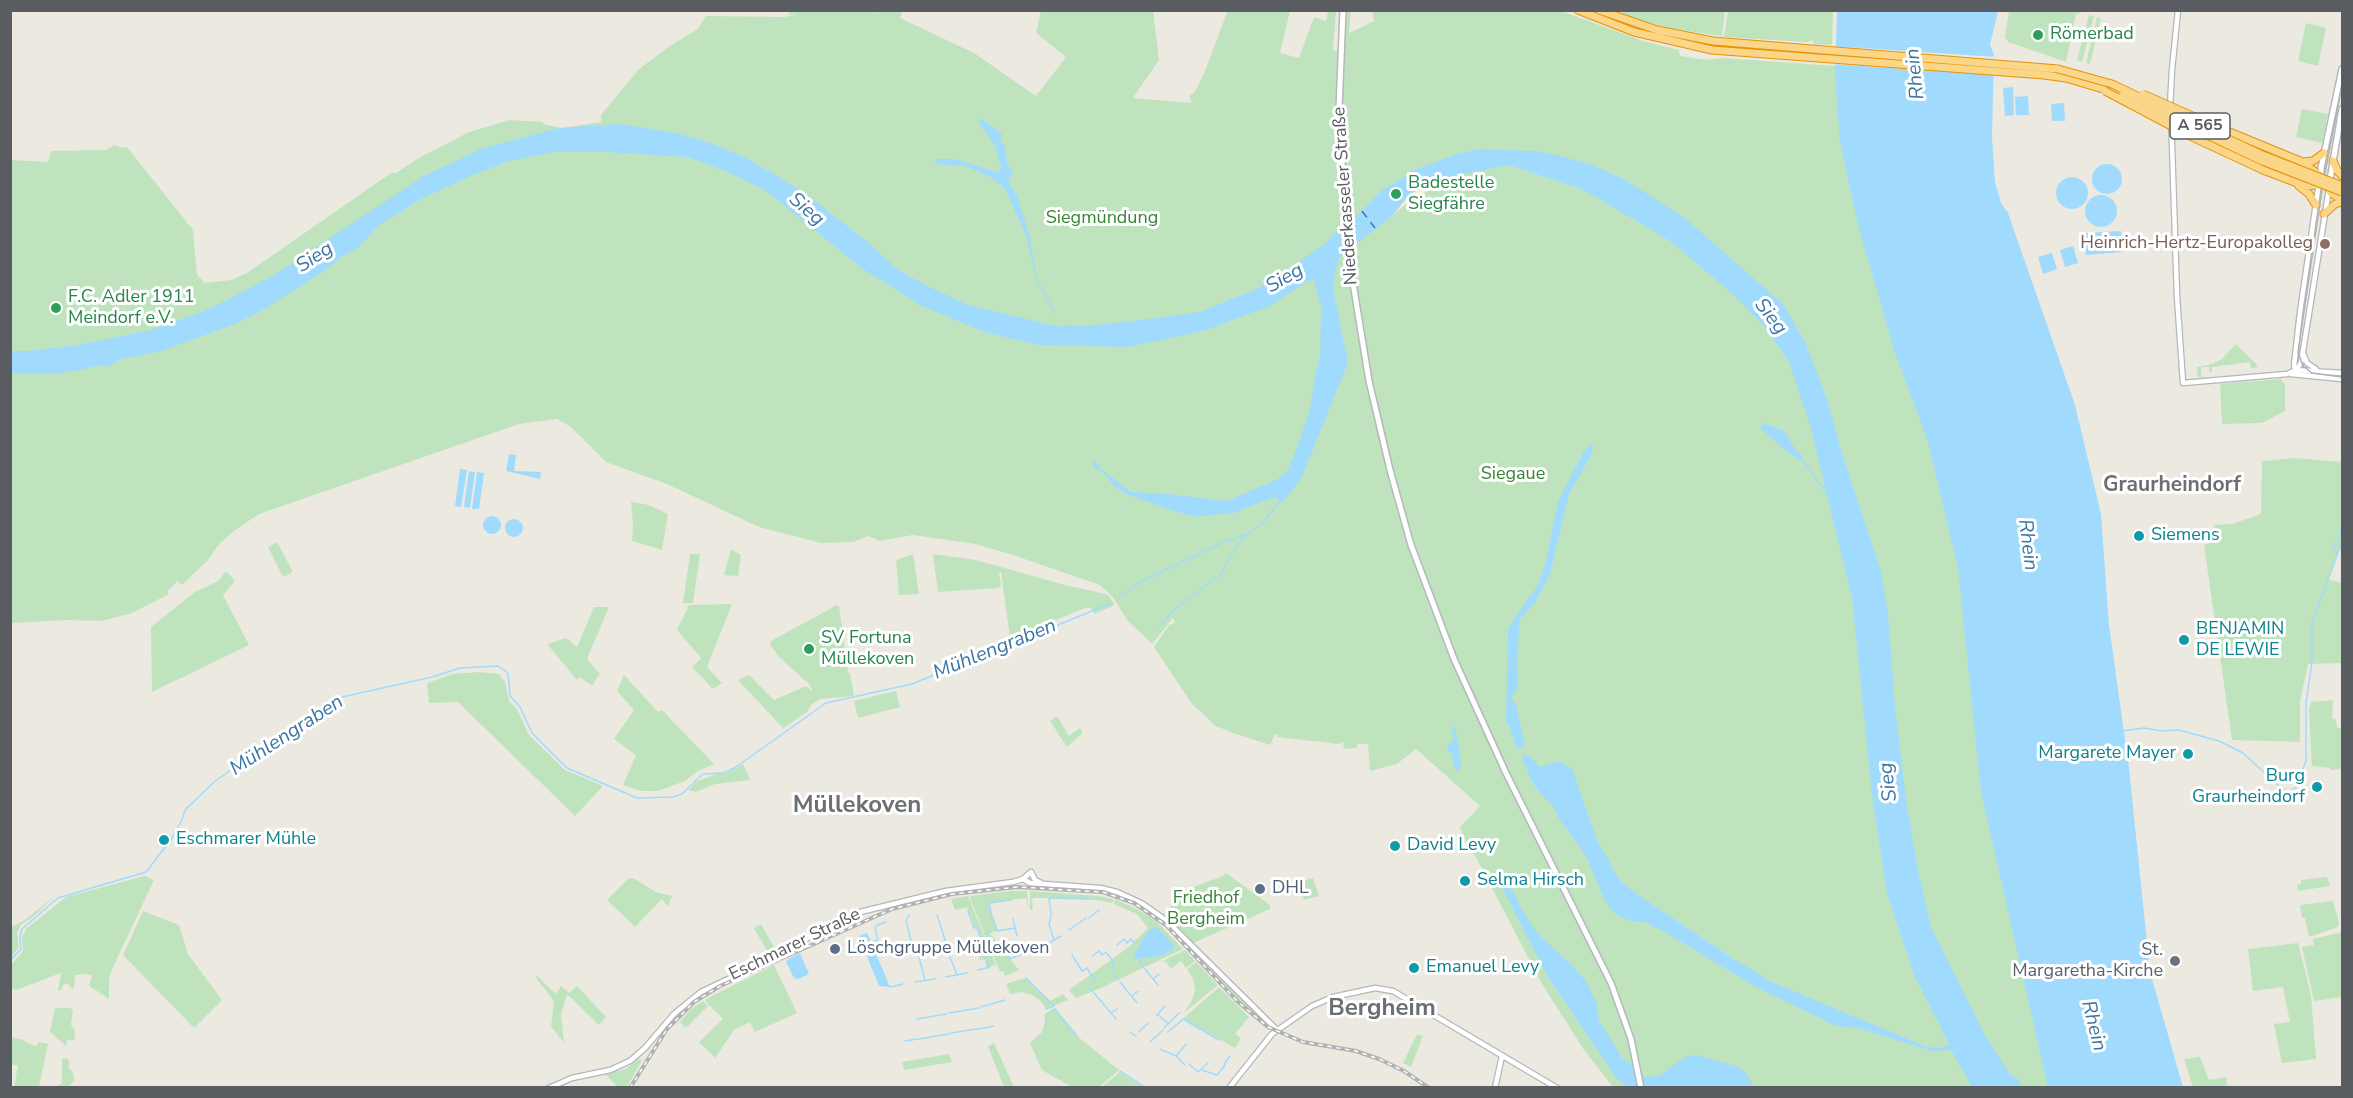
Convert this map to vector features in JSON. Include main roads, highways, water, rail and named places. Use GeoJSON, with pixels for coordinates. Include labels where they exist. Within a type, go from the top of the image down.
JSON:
{"type":"FeatureCollection","features":[{"type":"Feature","properties":{"kind":"highway","name":"A 565"},"geometry":{"type":"LineString","coordinates":[[1578,10],[1634,32],[1712,50],[2038,74],[2090,85],[2123,95],[2260,160],[2343,192]]}},
{"type":"Feature","properties":{"kind":"highway","name":"A 565"},"geometry":{"type":"LineString","coordinates":[[1599,10],[1657,30],[1713,41],[2058,69],[2112,84],[2251,149],[2343,186]]}},
{"type":"Feature","properties":{"kind":"highway"},"geometry":{"type":"LineString","coordinates":[[2058,69],[2080,72],[2124,86],[2300,161],[2320,175]]}},
{"type":"Feature","properties":{"kind":"highway"},"geometry":{"type":"LineString","coordinates":[[2090,85],[2190,136],[2297,184],[2305,186],[2325,184],[2343,178],[2333,161]]}},
{"type":"Feature","properties":{"kind":"highway"},"geometry":{"type":"LineString","coordinates":[[2300,161],[2313,161],[2324,153]]}},
{"type":"Feature","properties":{"kind":"highway"},"geometry":{"type":"LineString","coordinates":[[2297,184],[2309,194],[2316,205]]}},
{"type":"Feature","properties":{"kind":"highway"},"geometry":{"type":"LineString","coordinates":[[2325,184],[2331,193],[2343,201]]}},
{"type":"Feature","properties":{"kind":"highway"},"geometry":{"type":"LineString","coordinates":[[2324,214],[2335,204],[2343,201]]}},
{"type":"Feature","properties":{"kind":"main road","name":"Niederkasseler Straße"},"geometry":{"type":"LineString","coordinates":[[1343,10],[1339,109],[1343,203],[1352,280],[1369,381],[1389,470],[1415,554],[1454,659],[1507,776],[1598,956],[1620,1008],[1636,1059],[1641,1088]]}},
{"type":"Feature","properties":{"kind":"main road"},"geometry":{"type":"LineString","coordinates":[[2325,184],[2320,175],[2343,69]]}},
{"type":"Feature","properties":{"kind":"main road"},"geometry":{"type":"LineString","coordinates":[[2325,184],[2333,161],[2343,110]]}},
{"type":"Feature","properties":{"kind":"water","name":"Rhein"},"geometry":{"type":"Polygon","coordinates":[[[1837,11],[1998,11],[1990,45],[1994,55],[1992,137],[1995,182],[2075,405],[2101,514],[2109,625],[2129,768],[2150,972],[2183,1087],[2048,1087],[1981,792],[1958,568],[1928,442],[1894,350],[1858,225],[1840,142],[1835,76],[1837,11]]]}},
{"type":"Feature","properties":{"kind":"water"},"geometry":{"type":"Polygon","coordinates":[[[2013,87],[2014,115],[2005,116],[2003,88],[2013,87]]]}},
{"type":"Feature","properties":{"kind":"water"},"geometry":{"type":"Polygon","coordinates":[[[2028,96],[2029,115],[2016,115],[2015,97],[2028,96]]]}},
{"type":"Feature","properties":{"kind":"water"},"geometry":{"type":"Polygon","coordinates":[[[2064,103],[2065,121],[2052,121],[2051,104],[2064,103]]]}},
{"type":"Feature","properties":{"kind":"water"},"geometry":{"type":"Polygon","coordinates":[[[981,118],[1002,134],[1000,141],[1005,146],[1007,163],[1013,174],[1008,181],[1016,193],[1029,234],[1037,280],[1026,235],[1005,189],[992,178],[966,166],[934,164],[936,159],[955,159],[996,172],[1000,170],[995,146],[979,122],[981,118]]]}},
{"type":"Feature","properties":{"kind":"water","name":"Sieg"},"geometry":{"type":"Polygon","coordinates":[[[619,124],[677,133],[747,158],[805,193],[870,244],[896,268],[923,284],[968,305],[1060,327],[1199,312],[1254,290],[1282,275],[1324,245],[1381,191],[1415,170],[1454,155],[1478,149],[1534,151],[1592,165],[1624,179],[1686,219],[1784,305],[1806,344],[1827,399],[1842,453],[1881,571],[1888,614],[1895,706],[1906,800],[1931,927],[1984,1033],[2010,1074],[2018,1079],[2021,1087],[1972,1087],[1951,1050],[1932,1051],[1857,1028],[1836,1026],[1754,986],[1645,922],[1631,921],[1617,915],[1606,903],[1586,856],[1559,819],[1554,807],[1539,792],[1530,778],[1523,755],[1529,755],[1540,767],[1560,762],[1572,769],[1597,840],[1619,879],[1631,890],[1731,957],[1772,982],[1927,1047],[1942,1048],[1949,1044],[1914,975],[1887,894],[1872,795],[1852,598],[1810,425],[1789,362],[1764,326],[1736,297],[1670,241],[1584,190],[1509,165],[1431,181],[1408,196],[1393,215],[1340,257],[1333,288],[1348,363],[1301,479],[1282,503],[1275,497],[1233,513],[1196,517],[1126,494],[1114,486],[1103,472],[1094,468],[1091,457],[1099,467],[1131,492],[1227,501],[1278,479],[1287,471],[1295,453],[1310,409],[1320,359],[1321,306],[1313,278],[1268,307],[1203,331],[1128,347],[1038,345],[984,332],[920,305],[863,269],[766,191],[726,171],[687,157],[605,152],[554,152],[509,161],[423,198],[378,226],[360,246],[326,270],[261,311],[235,324],[161,351],[122,359],[107,367],[98,365],[53,374],[11,374],[11,351],[78,345],[151,330],[202,312],[279,272],[424,176],[483,148],[559,128],[619,124]]]}},
{"type":"Feature","properties":{"kind":"water"},"geometry":{"type":"Polygon","coordinates":[[[2107,164],[2118,168],[2122,179],[2118,190],[2107,194],[2096,190],[2092,179],[2096,168],[2107,164]]]}},
{"type":"Feature","properties":{"kind":"water"},"geometry":{"type":"Polygon","coordinates":[[[2072,177],[2083,182],[2088,193],[2083,204],[2072,209],[2061,204],[2056,193],[2061,182],[2072,177]]]}},
{"type":"Feature","properties":{"kind":"water"},"geometry":{"type":"Polygon","coordinates":[[[2101,195],[2112,200],[2117,211],[2112,222],[2101,227],[2090,222],[2085,211],[2090,200],[2101,195]]]}},
{"type":"Feature","properties":{"kind":"water"},"geometry":{"type":"Polygon","coordinates":[[[2121,231],[2122,252],[2086,255],[2085,233],[2121,231]]]}},
{"type":"Feature","properties":{"kind":"water"},"geometry":{"type":"Polygon","coordinates":[[[2073,246],[2078,263],[2065,267],[2060,250],[2073,246]]]}},
{"type":"Feature","properties":{"kind":"water"},"geometry":{"type":"Polygon","coordinates":[[[2052,253],[2057,269],[2043,274],[2038,257],[2052,253]]]}},
{"type":"Feature","properties":{"kind":"water"},"geometry":{"type":"Polygon","coordinates":[[[1764,423],[1784,431],[1797,452],[1801,454],[1804,462],[1795,458],[1761,429],[1764,423]]]}},
{"type":"Feature","properties":{"kind":"water"},"geometry":{"type":"Polygon","coordinates":[[[1593,444],[1592,454],[1569,494],[1550,574],[1534,604],[1519,620],[1517,689],[1511,698],[1516,705],[1525,746],[1517,749],[1509,725],[1506,723],[1508,630],[1538,585],[1546,561],[1558,501],[1584,451],[1593,444]]]}},
{"type":"Feature","properties":{"kind":"water"},"geometry":{"type":"Polygon","coordinates":[[[509,454],[516,455],[514,471],[541,472],[540,479],[506,471],[509,454]]]}},
{"type":"Feature","properties":{"kind":"water"},"geometry":{"type":"Polygon","coordinates":[[[460,469],[467,470],[461,507],[455,506],[460,469]]]}},
{"type":"Feature","properties":{"kind":"water"},"geometry":{"type":"Polygon","coordinates":[[[469,471],[475,472],[470,508],[464,507],[469,471]]]}},
{"type":"Feature","properties":{"kind":"water"},"geometry":{"type":"Polygon","coordinates":[[[477,472],[484,473],[479,509],[472,509],[477,472]]]}},
{"type":"Feature","properties":{"kind":"water"},"geometry":{"type":"Polygon","coordinates":[[[492,516],[498,519],[501,525],[498,531],[492,534],[486,531],[483,525],[486,519],[492,516]]]}},
{"type":"Feature","properties":{"kind":"water"},"geometry":{"type":"Polygon","coordinates":[[[514,519],[520,522],[523,528],[520,534],[514,537],[508,534],[505,528],[508,522],[514,519]]]}},
{"type":"Feature","properties":{"kind":"water"},"geometry":{"type":"Polygon","coordinates":[[[1452,723],[1456,730],[1459,749],[1461,767],[1458,771],[1455,770],[1452,754],[1448,751],[1447,744],[1453,741],[1452,723]]]}},
{"type":"Feature","properties":{"kind":"water"},"geometry":{"type":"Polygon","coordinates":[[[1502,872],[1537,933],[1573,966],[1587,983],[1597,1004],[1599,1021],[1623,1059],[1632,1064],[1645,1077],[1659,1076],[1685,1057],[1697,1055],[1736,1066],[1745,1072],[1754,1087],[1627,1087],[1617,1079],[1548,977],[1498,880],[1498,874],[1502,872]]]}},
{"type":"Feature","properties":{"kind":"water"},"geometry":{"type":"Polygon","coordinates":[[[1155,926],[1174,944],[1173,950],[1161,956],[1137,959],[1134,956],[1145,935],[1155,926]]]}},
{"type":"Feature","properties":{"kind":"water"},"geometry":{"type":"Polygon","coordinates":[[[867,933],[890,987],[879,986],[859,936],[867,933]]]}},
{"type":"Feature","properties":{"kind":"water"},"geometry":{"type":"Polygon","coordinates":[[[800,953],[809,974],[798,979],[794,978],[786,962],[800,953]]]}},
{"type":"Feature","properties":{"kind":"waterway"},"geometry":{"type":"LineString","coordinates":[[1037,280],[1055,312]]}},
{"type":"Feature","properties":{"kind":"waterway"},"geometry":{"type":"LineString","coordinates":[[1804,462],[1826,493]]}},
{"type":"Feature","properties":{"kind":"waterway","name":"Mühlengraben"},"geometry":{"type":"LineString","coordinates":[[1120,596],[1135,585],[1217,545],[1249,533],[1262,524],[1279,502]]}},
{"type":"Feature","properties":{"kind":"waterway"},"geometry":{"type":"LineString","coordinates":[[2337,555],[2333,544],[2340,537],[2342,523]]}},
{"type":"Feature","properties":{"kind":"waterway"},"geometry":{"type":"LineString","coordinates":[[1160,626],[1176,608],[1221,574],[1238,543],[1247,535]]}},
{"type":"Feature","properties":{"kind":"waterway"},"geometry":{"type":"LineString","coordinates":[[2122,731],[2144,728],[2161,731],[2179,730],[2219,741],[2243,753],[2281,788],[2292,791],[2296,787],[2306,761],[2306,703],[2312,662],[2312,623],[2342,542]]}},
{"type":"Feature","properties":{"kind":"waterway","name":"Mühlengraben"},"geometry":{"type":"LineString","coordinates":[[170,842],[185,810],[214,782],[238,765],[264,752],[281,736],[342,697],[432,677],[460,668],[498,666],[508,673],[510,696],[520,707],[532,733],[567,768],[637,798],[673,797],[682,794],[703,774],[724,773],[736,767],[826,703],[912,684],[1112,603]]}},
{"type":"Feature","properties":{"kind":"waterway","name":"Mühlengraben"},"geometry":{"type":"LineString","coordinates":[[10,961],[21,949],[22,929],[58,898],[146,872],[166,846]]}},
{"type":"Feature","properties":{"kind":"waterway"},"geometry":{"type":"LineString","coordinates":[[1051,914],[1049,898],[1091,899]]}},
{"type":"Feature","properties":{"kind":"waterway"},"geometry":{"type":"LineString","coordinates":[[992,916],[989,903],[1011,900]]}},
{"type":"Feature","properties":{"kind":"waterway"},"geometry":{"type":"LineString","coordinates":[[1089,918],[1099,910]]}},
{"type":"Feature","properties":{"kind":"waterway"},"geometry":{"type":"LineString","coordinates":[[968,911],[974,928],[977,927],[983,949]]}},
{"type":"Feature","properties":{"kind":"waterway"},"geometry":{"type":"LineString","coordinates":[[909,915],[906,921],[913,949],[916,948],[920,961]]}},
{"type":"Feature","properties":{"kind":"waterway"},"geometry":{"type":"LineString","coordinates":[[937,915],[950,955]]}},
{"type":"Feature","properties":{"kind":"waterway"},"geometry":{"type":"LineString","coordinates":[[1051,916],[1049,924],[1054,940]]}},
{"type":"Feature","properties":{"kind":"waterway"},"geometry":{"type":"LineString","coordinates":[[993,918],[997,930]]}},
{"type":"Feature","properties":{"kind":"waterway"},"geometry":{"type":"LineString","coordinates":[[1069,930],[1086,918]]}},
{"type":"Feature","properties":{"kind":"waterway"},"geometry":{"type":"LineString","coordinates":[[1013,919],[1017,936]]}},
{"type":"Feature","properties":{"kind":"waterway"},"geometry":{"type":"LineString","coordinates":[[871,942],[878,940],[875,929],[877,925],[886,922]]}},
{"type":"Feature","properties":{"kind":"waterway"},"geometry":{"type":"LineString","coordinates":[[997,931],[1015,928]]}},
{"type":"Feature","properties":{"kind":"waterway"},"geometry":{"type":"LineString","coordinates":[[985,934],[990,932]]}},
{"type":"Feature","properties":{"kind":"waterway"},"geometry":{"type":"LineString","coordinates":[[1049,943],[1061,936]]}},
{"type":"Feature","properties":{"kind":"waterway"},"geometry":{"type":"LineString","coordinates":[[1117,945],[1124,939],[1127,943],[1131,939],[1135,944]]}},
{"type":"Feature","properties":{"kind":"waterway"},"geometry":{"type":"LineString","coordinates":[[1004,946],[1010,959],[1030,951]]}},
{"type":"Feature","properties":{"kind":"waterway"},"geometry":{"type":"LineString","coordinates":[[1020,946],[1022,953]]}},
{"type":"Feature","properties":{"kind":"waterway"},"geometry":{"type":"LineString","coordinates":[[983,950],[988,968]]}},
{"type":"Feature","properties":{"kind":"waterway"},"geometry":{"type":"LineString","coordinates":[[1092,956],[1099,951],[1102,955],[1106,952],[1112,960],[1113,969]]}},
{"type":"Feature","properties":{"kind":"waterway"},"geometry":{"type":"LineString","coordinates":[[1072,955],[1082,971],[1087,968],[1095,981]]}},
{"type":"Feature","properties":{"kind":"waterway"},"geometry":{"type":"LineString","coordinates":[[950,957],[957,975]]}},
{"type":"Feature","properties":{"kind":"waterway"},"geometry":{"type":"LineString","coordinates":[[1139,959],[1143,967]]}},
{"type":"Feature","properties":{"kind":"waterway"},"geometry":{"type":"LineString","coordinates":[[920,961],[925,980]]}},
{"type":"Feature","properties":{"kind":"waterway"},"geometry":{"type":"LineString","coordinates":[[978,970],[990,967]]}},
{"type":"Feature","properties":{"kind":"waterway"},"geometry":{"type":"LineString","coordinates":[[1145,969],[1158,985]]}},
{"type":"Feature","properties":{"kind":"waterway"},"geometry":{"type":"LineString","coordinates":[[946,977],[967,973]]}},
{"type":"Feature","properties":{"kind":"waterway"},"geometry":{"type":"LineString","coordinates":[[1114,974],[1118,980]]}},
{"type":"Feature","properties":{"kind":"waterway"},"geometry":{"type":"LineString","coordinates":[[1153,979],[1159,974]]}},
{"type":"Feature","properties":{"kind":"waterway"},"geometry":{"type":"LineString","coordinates":[[1026,978],[1054,1006],[1046,1009]]}},
{"type":"Feature","properties":{"kind":"waterway"},"geometry":{"type":"LineString","coordinates":[[915,982],[935,979]]}},
{"type":"Feature","properties":{"kind":"waterway"},"geometry":{"type":"LineString","coordinates":[[1120,982],[1137,1003]]}},
{"type":"Feature","properties":{"kind":"waterway"},"geometry":{"type":"LineString","coordinates":[[890,987],[903,984]]}},
{"type":"Feature","properties":{"kind":"waterway"},"geometry":{"type":"LineString","coordinates":[[1089,988],[1093,992]]}},
{"type":"Feature","properties":{"kind":"waterway"},"geometry":{"type":"LineString","coordinates":[[1132,996],[1138,991]]}},
{"type":"Feature","properties":{"kind":"waterway"},"geometry":{"type":"LineString","coordinates":[[1094,993],[1116,1019]]}},
{"type":"Feature","properties":{"kind":"waterway"},"geometry":{"type":"LineString","coordinates":[[981,1007],[1005,1000]]}},
{"type":"Feature","properties":{"kind":"waterway"},"geometry":{"type":"LineString","coordinates":[[1157,1015],[1165,1006]]}},
{"type":"Feature","properties":{"kind":"waterway"},"geometry":{"type":"LineString","coordinates":[[949,1013],[979,1008]]}},
{"type":"Feature","properties":{"kind":"waterway"},"geometry":{"type":"LineString","coordinates":[[1054,1008],[1077,1036]]}},
{"type":"Feature","properties":{"kind":"waterway"},"geometry":{"type":"LineString","coordinates":[[1111,1013],[1117,1009]]}},
{"type":"Feature","properties":{"kind":"waterway"},"geometry":{"type":"LineString","coordinates":[[1164,1028],[1179,1013]]}},
{"type":"Feature","properties":{"kind":"waterway"},"geometry":{"type":"LineString","coordinates":[[917,1019],[946,1014]]}},
{"type":"Feature","properties":{"kind":"waterway"},"geometry":{"type":"LineString","coordinates":[[1157,1014],[1168,1023]]}},
{"type":"Feature","properties":{"kind":"waterway"},"geometry":{"type":"LineString","coordinates":[[1168,1032],[1183,1019],[1219,1040]]}},
{"type":"Feature","properties":{"kind":"waterway"},"geometry":{"type":"LineString","coordinates":[[1139,1032],[1148,1023]]}},
{"type":"Feature","properties":{"kind":"waterway"},"geometry":{"type":"LineString","coordinates":[[984,1028],[994,1026]]}},
{"type":"Feature","properties":{"kind":"waterway"},"geometry":{"type":"LineString","coordinates":[[951,1033],[983,1028]]}},
{"type":"Feature","properties":{"kind":"waterway"},"geometry":{"type":"LineString","coordinates":[[1150,1042],[1163,1030]]}},
{"type":"Feature","properties":{"kind":"waterway"},"geometry":{"type":"LineString","coordinates":[[1130,1032],[1136,1036]]}},
{"type":"Feature","properties":{"kind":"waterway"},"geometry":{"type":"LineString","coordinates":[[919,1039],[949,1034]]}},
{"type":"Feature","properties":{"kind":"waterway"},"geometry":{"type":"LineString","coordinates":[[905,1041],[917,1039]]}},
{"type":"Feature","properties":{"kind":"waterway"},"geometry":{"type":"LineString","coordinates":[[1176,1056],[1186,1044]]}},
{"type":"Feature","properties":{"kind":"waterway"},"geometry":{"type":"LineString","coordinates":[[1160,1049],[1176,1056],[1185,1065]]}},
{"type":"Feature","properties":{"kind":"waterway"},"geometry":{"type":"LineString","coordinates":[[1202,1070],[1217,1075],[1230,1056]]}},
{"type":"Feature","properties":{"kind":"waterway"},"geometry":{"type":"LineString","coordinates":[[1189,1064],[1198,1072],[1208,1063]]}},
{"type":"Feature","properties":{"kind":"waterway"},"geometry":{"type":"LineString","coordinates":[[1120,1071],[1146,1088]]}},
{"type":"Feature","properties":{"kind":"tram line"},"geometry":{"type":"LineString","coordinates":[[2342,85],[2323,183],[2298,352],[2303,366],[2312,373],[2342,377]]}},
{"type":"Feature","properties":{"kind":"railway"},"geometry":{"type":"LineString","coordinates":[[630,1088],[667,1029],[694,1002],[720,986],[892,909],[952,894],[1017,887],[1103,892],[1134,903],[1166,925],[1238,1002],[1268,1027],[1303,1042],[1356,1051],[1379,1059],[1404,1071],[1429,1088]]}},
{"type":"Feature","properties":{"kind":"place","name":"Römerbad"},"geometry":{"type":"Point","coordinates":[2038,35]}},
{"type":"Feature","properties":{"kind":"place","name":"Badestelle Siegfähre"},"geometry":{"type":"Point","coordinates":[1396,194]}},
{"type":"Feature","properties":{"kind":"place","name":"Heinrich-Hertz-Europakolleg"},"geometry":{"type":"Point","coordinates":[2325,244]}},
{"type":"Feature","properties":{"kind":"place","name":"F.C. Adler 1911 Meindorf e.V."},"geometry":{"type":"Point","coordinates":[56,308]}},
{"type":"Feature","properties":{"kind":"place","name":"Siemens"},"geometry":{"type":"Point","coordinates":[2139,536]}},
{"type":"Feature","properties":{"kind":"place","name":"BENJAMIN DE LEWIE"},"geometry":{"type":"Point","coordinates":[2184,640]}},
{"type":"Feature","properties":{"kind":"place","name":"SV Fortuna Müllekoven"},"geometry":{"type":"Point","coordinates":[809,649]}},
{"type":"Feature","properties":{"kind":"place","name":"Margarete Mayer"},"geometry":{"type":"Point","coordinates":[2188,754]}},
{"type":"Feature","properties":{"kind":"place","name":"Burg Graurheindorf"},"geometry":{"type":"Point","coordinates":[2317,787]}},
{"type":"Feature","properties":{"kind":"place","name":"Eschmarer Mühle"},"geometry":{"type":"Point","coordinates":[164,840]}},
{"type":"Feature","properties":{"kind":"place","name":"David Levy"},"geometry":{"type":"Point","coordinates":[1395,846]}},
{"type":"Feature","properties":{"kind":"place","name":"Selma Hirsch"},"geometry":{"type":"Point","coordinates":[1465,881]}},
{"type":"Feature","properties":{"kind":"place","name":"DHL"},"geometry":{"type":"Point","coordinates":[1260,889]}},
{"type":"Feature","properties":{"kind":"place","name":"Löschgruppe Müllekoven"},"geometry":{"type":"Point","coordinates":[835,949]}},
{"type":"Feature","properties":{"kind":"place","name":"St. Margaretha-Kirche"},"geometry":{"type":"Point","coordinates":[2175,961]}},
{"type":"Feature","properties":{"kind":"place","name":"Emanuel Levy"},"geometry":{"type":"Point","coordinates":[1414,968]}},
{"type":"Feature","properties":{"kind":"district","name":"Graurheindorf"},"geometry":{"type":"Point","coordinates":[2172,486]}},
{"type":"Feature","properties":{"kind":"district","name":"Müllekoven"},"geometry":{"type":"Point","coordinates":[857,806]}},
{"type":"Feature","properties":{"kind":"district","name":"Bergheim"},"geometry":{"type":"Point","coordinates":[1382,1009]}},
{"type":"Feature","properties":{"kind":"park label","name":"Siegmündung"},"geometry":{"type":"Point","coordinates":[1102,219]}},
{"type":"Feature","properties":{"kind":"park label","name":"Siegaue"},"geometry":{"type":"Point","coordinates":[1513,475]}},
{"type":"Feature","properties":{"kind":"park label","name":"Friedhof Bergheim"},"geometry":{"type":"Point","coordinates":[1206,909]}}]}
